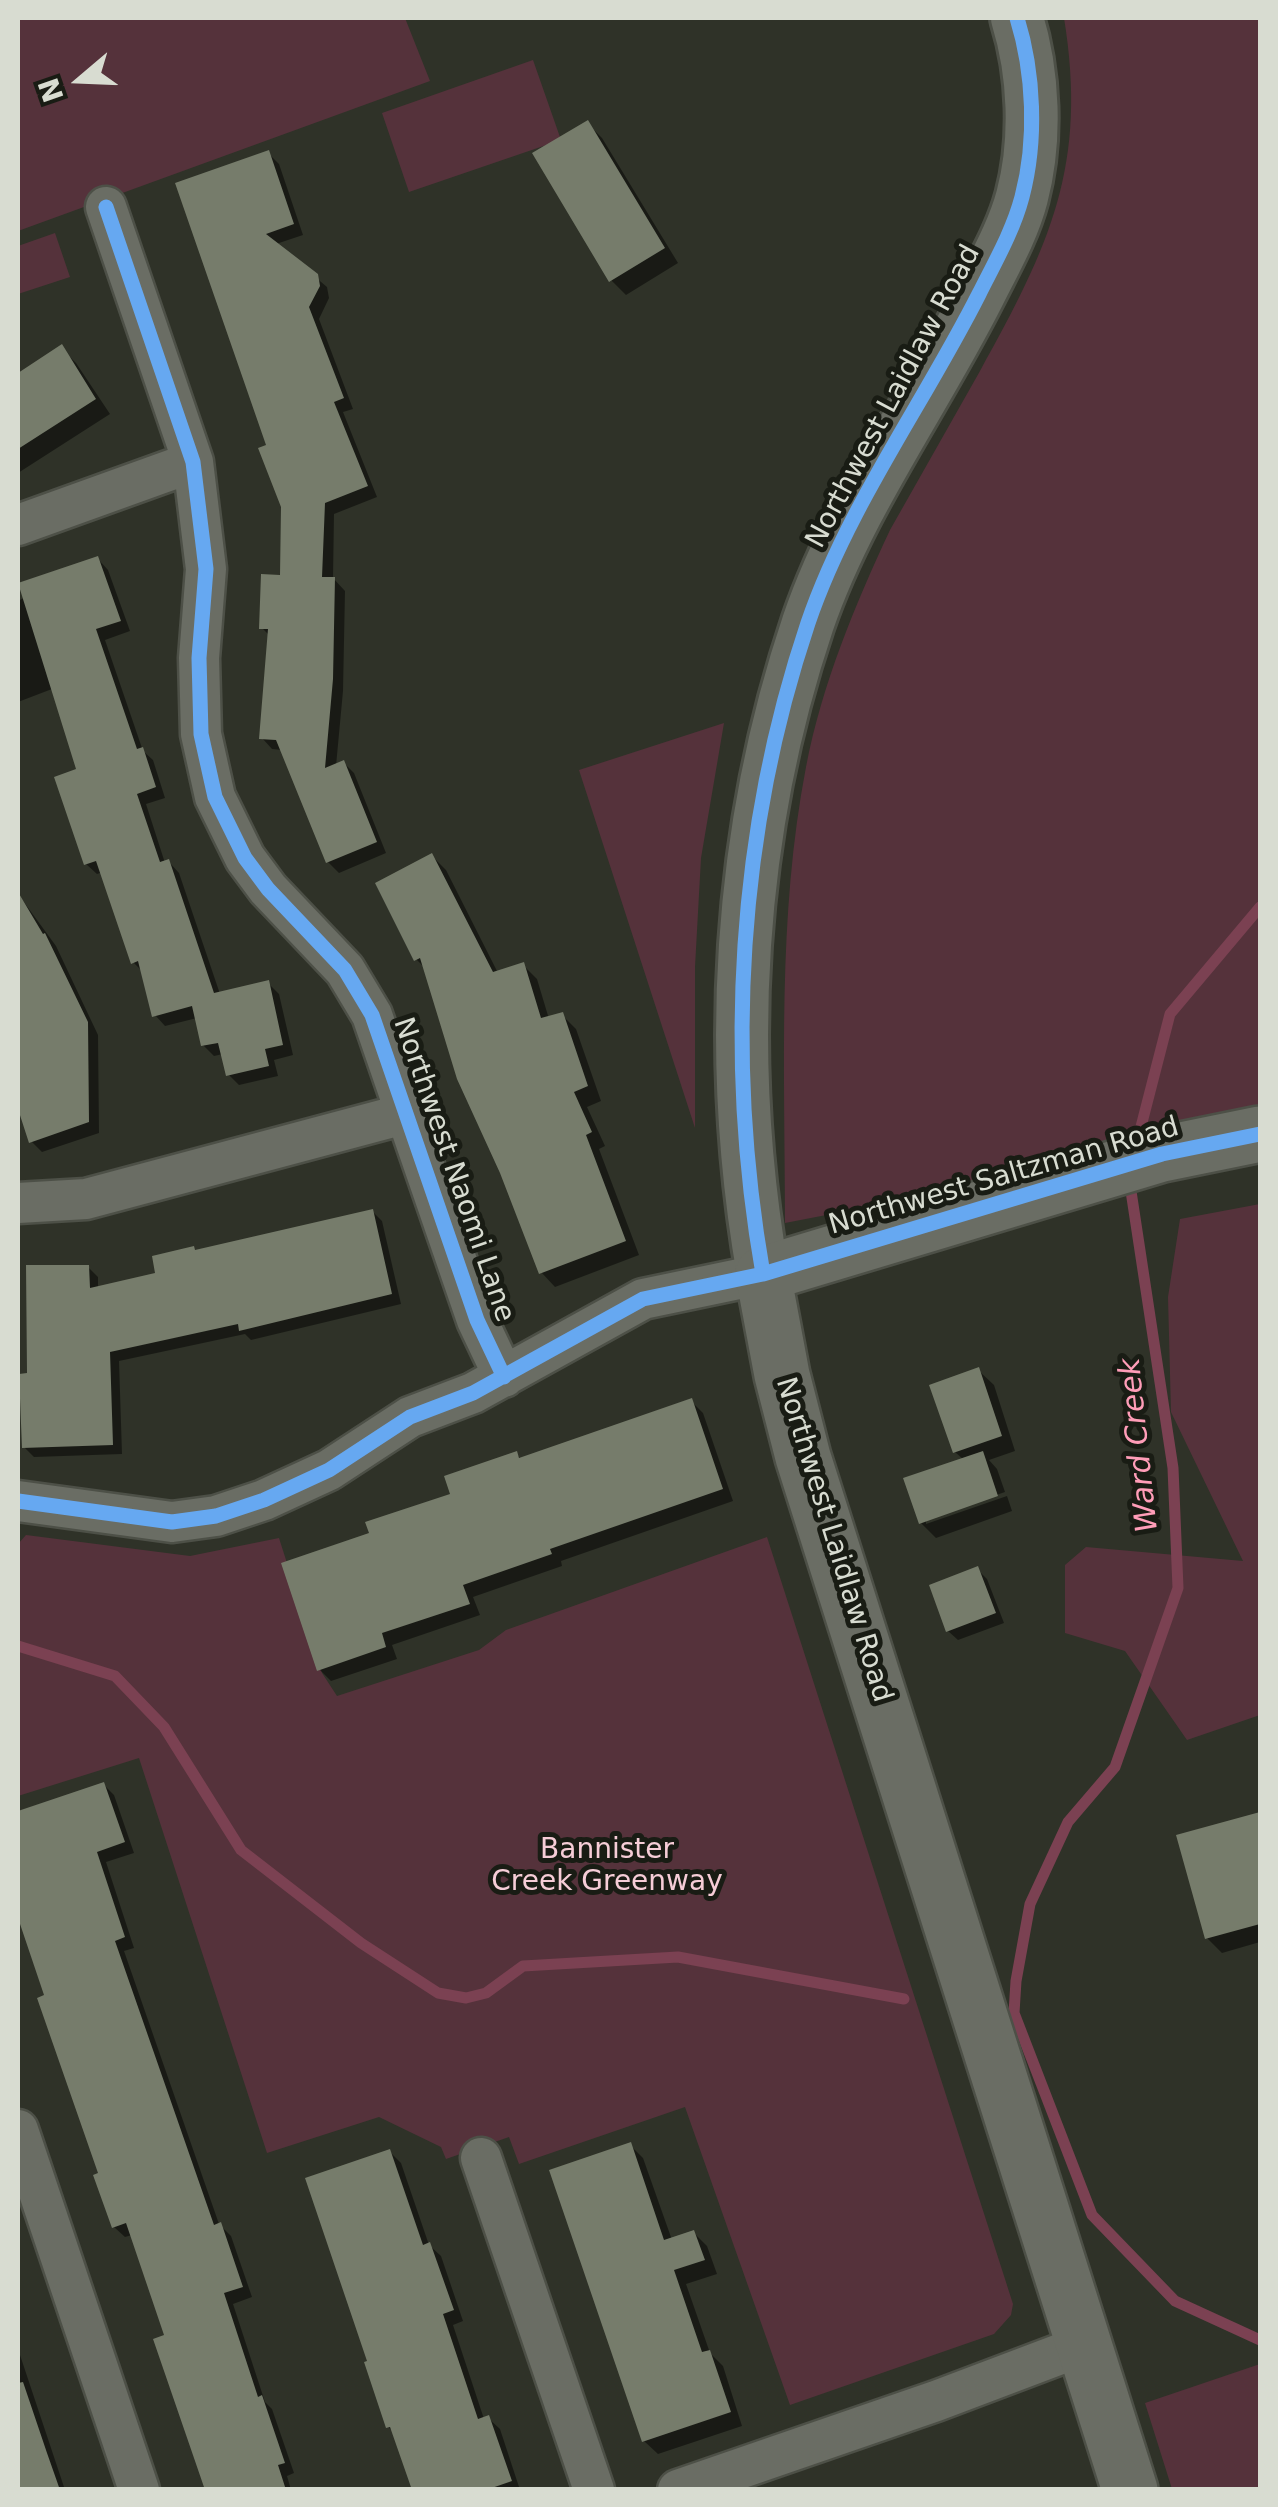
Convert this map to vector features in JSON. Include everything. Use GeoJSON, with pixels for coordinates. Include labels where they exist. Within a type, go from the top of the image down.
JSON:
{"type":"FeatureCollection","features":[{"type":"Feature","properties":{"kind":"main road","name":"Northwest Saltzman Road"},"geometry":{"type":"LineString","coordinates":[[763,1274],[1162,1154],[1260,1134]]}},
{"type":"Feature","properties":{"kind":"main road","name":"Northwest Laidlaw Road"},"geometry":{"type":"LineString","coordinates":[[763,1274],[803,1457],[1130,2490]]}},
{"type":"Feature","properties":{"kind":"street","name":"Northwest Laidlaw Road"},"geometry":{"type":"LineString","coordinates":[[763,1274],[754,1224],[743,1106],[744,986],[755,835],[781,710],[809,619],[841,544],[962,328],[1018,210],[1032,132],[1027,52],[1017,18]]}},
{"type":"Feature","properties":{"kind":"street","name":"Northwest Naomi Lane"},"geometry":{"type":"LineString","coordinates":[[106,207],[193,462],[206,569],[199,658],[201,734],[215,797],[245,858],[268,889],[345,970],[372,1014],[476,1320],[504,1376]]}},
{"type":"Feature","properties":{"kind":"street"},"geometry":{"type":"LineString","coordinates":[[18,525],[193,462]]}},
{"type":"Feature","properties":{"kind":"street"},"geometry":{"type":"LineString","coordinates":[[18,1203],[86,1198],[408,1113]]}},
{"type":"Feature","properties":{"kind":"street"},"geometry":{"type":"LineString","coordinates":[[18,1501],[172,1522],[216,1516],[264,1500],[330,1470],[410,1417],[473,1393],[643,1298],[763,1274]]}},
{"type":"Feature","properties":{"kind":"street"},"geometry":{"type":"LineString","coordinates":[[18,2130],[139,2490]]}},
{"type":"Feature","properties":{"kind":"street"},"geometry":{"type":"LineString","coordinates":[[481,2158],[594,2490]]}},
{"type":"Feature","properties":{"kind":"street"},"geometry":{"type":"LineString","coordinates":[[678,2490],[1084,2345]]}},
{"type":"Feature","properties":{"kind":"green space"},"geometry":{"type":"Polygon","coordinates":[[[18,18],[405,18],[430,81],[18,231],[18,18]]]}},
{"type":"Feature","properties":{"kind":"green space"},"geometry":{"type":"Polygon","coordinates":[[[1064,18],[1260,18],[1260,1131],[785,1223],[784,1051],[790,880],[813,736],[841,646],[890,530],[1005,326],[1044,243],[1066,161],[1071,117],[1064,18]]]}},
{"type":"Feature","properties":{"kind":"green space"},"geometry":{"type":"Polygon","coordinates":[[[533,60],[561,140],[409,192],[382,113],[533,60]]]}},
{"type":"Feature","properties":{"kind":"green space"},"geometry":{"type":"Polygon","coordinates":[[[55,233],[70,277],[18,294],[18,246],[55,233]]]}},
{"type":"Feature","properties":{"kind":"green space"},"geometry":{"type":"Polygon","coordinates":[[[724,723],[701,858],[695,967],[695,1128],[579,770],[724,723]]]}},
{"type":"Feature","properties":{"kind":"green space"},"geometry":{"type":"Polygon","coordinates":[[[1260,1204],[1260,1715],[1187,1740],[1125,1651],[1065,1633],[1065,1565],[1086,1547],[1243,1561],[1171,1412],[1168,1297],[1180,1219],[1260,1204]]]}},
{"type":"Feature","properties":{"kind":"green space","name":"Bannister Creek Greenway"},"geometry":{"type":"Polygon","coordinates":[[[26,1535],[190,1556],[279,1538],[322,1673],[337,1696],[479,1650],[506,1630],[767,1537],[1013,2304],[1011,2315],[994,2334],[790,2405],[685,2107],[519,2164],[509,2137],[446,2159],[441,2147],[379,2117],[267,2153],[139,1758],[18,1796],[18,1544],[26,1535]]]}},
{"type":"Feature","properties":{"kind":"green space"},"geometry":{"type":"Polygon","coordinates":[[[1260,2364],[1260,2489],[1172,2489],[1145,2403],[1260,2364]]]}},
{"type":"Feature","properties":{"kind":"building"},"geometry":{"type":"Polygon","coordinates":[[[588,120],[665,248],[609,282],[532,153],[588,120]]]}},
{"type":"Feature","properties":{"kind":"building"},"geometry":{"type":"Polygon","coordinates":[[[269,150],[294,224],[266,234],[318,274],[320,286],[309,307],[344,398],[334,402],[368,486],[325,503],[322,577],[335,577],[333,679],[325,768],[344,760],[377,842],[326,863],[276,740],[259,739],[268,629],[259,629],[261,574],[280,575],[281,507],[258,448],[266,445],[175,183],[269,150]]]}},
{"type":"Feature","properties":{"kind":"building"},"geometry":{"type":"Polygon","coordinates":[[[62,344],[96,399],[18,449],[18,373],[62,344]]]}},
{"type":"Feature","properties":{"kind":"building"},"geometry":{"type":"Polygon","coordinates":[[[98,556],[121,621],[96,629],[137,749],[143,747],[156,787],[137,794],[160,862],[169,859],[214,993],[269,980],[283,1045],[265,1049],[269,1066],[226,1076],[218,1043],[201,1046],[192,1006],[152,1017],[138,961],[131,964],[96,861],[84,865],[54,777],[76,769],[18,583],[98,556]]]}},
{"type":"Feature","properties":{"kind":"building"},"geometry":{"type":"Polygon","coordinates":[[[432,853],[493,972],[524,962],[541,1018],[563,1012],[588,1086],[574,1092],[592,1132],[586,1135],[626,1241],[539,1274],[500,1173],[457,1079],[420,958],[414,961],[375,883],[432,853]]]}},
{"type":"Feature","properties":{"kind":"building"},"geometry":{"type":"Polygon","coordinates":[[[18,892],[45,933],[88,1022],[89,1122],[29,1143],[18,1109],[18,892]]]}},
{"type":"Feature","properties":{"kind":"building"},"geometry":{"type":"Polygon","coordinates":[[[373,1209],[392,1294],[239,1331],[238,1324],[110,1352],[113,1445],[22,1448],[19,1374],[27,1373],[26,1265],[89,1265],[90,1288],[155,1273],[152,1256],[194,1246],[195,1250],[373,1209]]]}},
{"type":"Feature","properties":{"kind":"building"},"geometry":{"type":"Polygon","coordinates":[[[979,1367],[1002,1436],[953,1453],[929,1385],[979,1367]]]}},
{"type":"Feature","properties":{"kind":"building"},"geometry":{"type":"Polygon","coordinates":[[[692,1398],[723,1489],[550,1549],[552,1554],[463,1585],[470,1604],[382,1633],[386,1647],[317,1671],[281,1563],[369,1533],[365,1522],[450,1494],[444,1476],[517,1451],[519,1458],[692,1398]]]}},
{"type":"Feature","properties":{"kind":"building"},"geometry":{"type":"Polygon","coordinates":[[[983,1451],[998,1496],[919,1524],[903,1478],[983,1451]]]}},
{"type":"Feature","properties":{"kind":"building"},"geometry":{"type":"Polygon","coordinates":[[[978,1566],[996,1613],[946,1632],[929,1585],[978,1566]]]}},
{"type":"Feature","properties":{"kind":"building"},"geometry":{"type":"Polygon","coordinates":[[[104,1782],[125,1842],[97,1852],[125,1937],[115,1941],[214,2225],[221,2222],[243,2287],[224,2293],[258,2397],[262,2395],[285,2463],[278,2465],[286,2490],[205,2490],[153,2339],[164,2335],[126,2223],[112,2228],[93,2175],[98,2173],[37,1998],[44,1995],[18,1918],[18,1811],[104,1782]]]}},
{"type":"Feature","properties":{"kind":"building"},"geometry":{"type":"Polygon","coordinates":[[[1260,1812],[1260,1924],[1205,1939],[1176,1835],[1260,1812]]]}},
{"type":"Feature","properties":{"kind":"building"},"geometry":{"type":"Polygon","coordinates":[[[631,2142],[664,2240],[694,2230],[705,2260],[674,2270],[702,2352],[710,2350],[731,2412],[642,2442],[549,2170],[631,2142]]]}},
{"type":"Feature","properties":{"kind":"building"},"geometry":{"type":"Polygon","coordinates":[[[390,2149],[423,2245],[430,2242],[454,2310],[443,2314],[478,2419],[489,2415],[512,2481],[486,2490],[412,2490],[390,2427],[386,2428],[305,2178],[390,2149]]]}},
{"type":"Feature","properties":{"kind":"building"},"geometry":{"type":"Polygon","coordinates":[[[23,2382],[60,2490],[18,2490],[18,2383],[23,2382]]]}},
{"type":"Feature","properties":{"kind":"waterway","name":"Ward Creek"},"geometry":{"type":"LineString","coordinates":[[1136,1146],[1170,1014],[1260,907]]}},
{"type":"Feature","properties":{"kind":"waterway","name":"Ward Creek"},"geometry":{"type":"LineString","coordinates":[[1129,1178],[1173,1468],[1178,1588],[1115,1767],[1068,1822],[1030,1904],[1014,2013],[1092,2215],[1175,2301],[1260,2340]]}},
{"type":"Feature","properties":{"kind":"waterway"},"geometry":{"type":"LineString","coordinates":[[18,1646],[115,1676],[164,1727],[241,1850],[361,1943],[438,1993],[466,1998],[486,1993],[523,1966],[678,1957],[904,1999]]}},
{"type":"Feature","properties":{"kind":"cycle path"},"geometry":{"type":"LineString","coordinates":[[763,1274],[751,1192],[742,1028],[745,945],[766,782],[784,702],[825,580],[865,496],[958,335],[1018,210],[1030,153],[1032,107],[1017,18]]}},
{"type":"Feature","properties":{"kind":"cycle path"},"geometry":{"type":"LineString","coordinates":[[106,207],[193,462],[206,569],[199,658],[201,734],[215,797],[245,858],[268,889],[345,970],[372,1015],[477,1320],[504,1377]]}},
{"type":"Feature","properties":{"kind":"cycle path"},"geometry":{"type":"LineString","coordinates":[[18,1501],[172,1522],[216,1516],[264,1500],[329,1470],[410,1417],[473,1393],[643,1299],[763,1274],[1162,1154],[1260,1134]]}}]}
